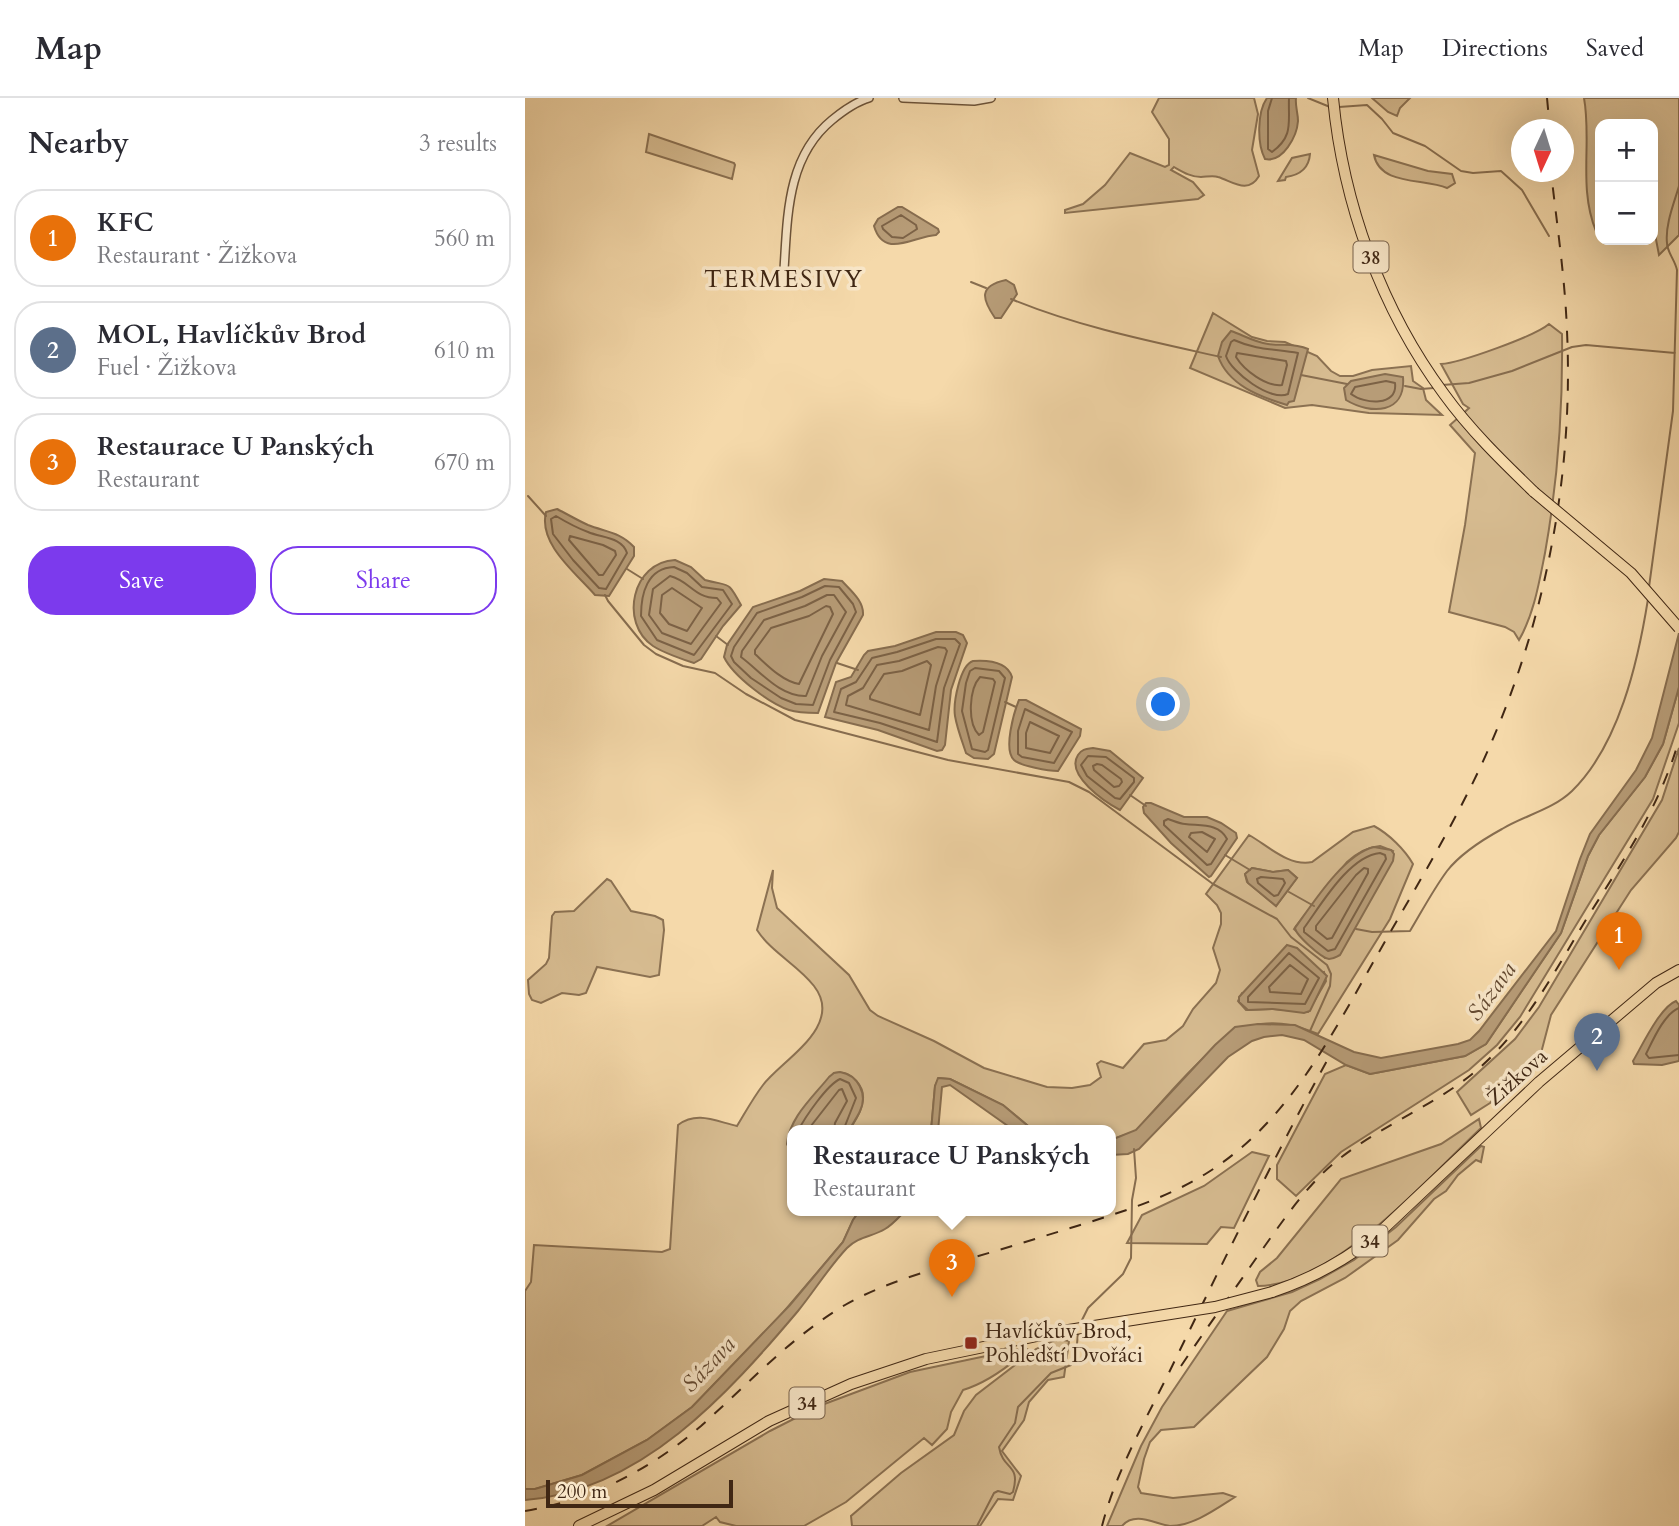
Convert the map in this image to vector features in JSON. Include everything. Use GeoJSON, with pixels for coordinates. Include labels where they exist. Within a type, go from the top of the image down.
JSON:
{"type":"FeatureCollection","features":[{"type":"Feature","properties":{"kind":"main road","name":"38"},"geometry":{"type":"LineString","coordinates":[[1333,98],[1335,125],[1350,197],[1375,269],[1395,312],[1443,394],[1495,455],[1534,492],[1631,573],[1679,628]]}},
{"type":"Feature","properties":{"kind":"main road","name":"Žižkova"},"geometry":{"type":"LineString","coordinates":[[579,1526],[653,1490],[769,1422],[851,1384],[946,1354],[1056,1332],[1215,1307],[1272,1292],[1317,1274],[1350,1255],[1402,1213],[1539,1082],[1656,983],[1679,970]]}},
{"type":"Feature","properties":{"kind":"main road","name":"34"},"geometry":{"type":"LineString","coordinates":[[1656,983],[1679,976]]}},
{"type":"Feature","properties":{"kind":"street"},"geometry":{"type":"LineString","coordinates":[[783,283],[789,209],[796,171],[814,136],[844,110],[869,98]]}},
{"type":"Feature","properties":{"kind":"street"},"geometry":{"type":"LineString","coordinates":[[903,98],[974,101],[991,98]]}},
{"type":"Feature","properties":{"kind":"shaded area"},"geometry":{"type":"Polygon","coordinates":[[[1159,98],[1254,98],[1258,114],[1252,150],[1259,176],[1255,182],[1245,186],[1216,176],[1194,176],[1174,167],[1171,170],[1193,182],[1204,195],[1198,199],[1065,213],[1065,210],[1083,204],[1105,185],[1130,153],[1165,167],[1169,165],[1169,139],[1152,112],[1159,98]]]}},
{"type":"Feature","properties":{"kind":"shaded area"},"geometry":{"type":"Polygon","coordinates":[[[1372,98],[1410,98],[1400,108],[1397,116],[1372,98]]]}},
{"type":"Feature","properties":{"kind":"shaded area"},"geometry":{"type":"Polygon","coordinates":[[[1584,98],[1679,98],[1679,235],[1659,255],[1658,119],[1595,119],[1595,228],[1586,181],[1584,98]]]}},
{"type":"Feature","properties":{"kind":"shaded area"},"geometry":{"type":"Polygon","coordinates":[[[649,134],[734,163],[732,179],[646,152],[649,134]]]}},
{"type":"Feature","properties":{"kind":"shaded area"},"geometry":{"type":"Polygon","coordinates":[[[1310,154],[1303,170],[1278,181],[1292,158],[1310,154]]]}},
{"type":"Feature","properties":{"kind":"shaded area"},"geometry":{"type":"Polygon","coordinates":[[[1374,155],[1428,171],[1452,174],[1455,183],[1447,188],[1394,176],[1378,165],[1374,155]]]}},
{"type":"Feature","properties":{"kind":"shaded area"},"geometry":{"type":"Polygon","coordinates":[[[1213,313],[1252,337],[1285,342],[1317,356],[1331,371],[1340,376],[1411,366],[1413,381],[1423,388],[1426,400],[1442,415],[1369,413],[1312,405],[1285,408],[1190,368],[1213,313]]]}},
{"type":"Feature","properties":{"kind":"shaded area"},"geometry":{"type":"Polygon","coordinates":[[[1549,324],[1562,334],[1562,389],[1556,471],[1550,526],[1538,587],[1529,620],[1519,640],[1514,632],[1505,627],[1449,612],[1475,453],[1450,425],[1469,408],[1463,404],[1441,364],[1497,348],[1549,324]]]}},
{"type":"Feature","properties":{"kind":"shaded area"},"geometry":{"type":"Polygon","coordinates":[[[1679,687],[1679,723],[1653,799],[1520,1017],[1497,1045],[1469,1070],[1341,1152],[1296,1196],[1277,1179],[1277,1165],[1325,1074],[1346,1065],[1370,1074],[1465,1056],[1486,1044],[1561,933],[1588,856],[1599,835],[1645,777],[1663,744],[1679,687]]]}},
{"type":"Feature","properties":{"kind":"shaded area"},"geometry":{"type":"Polygon","coordinates":[[[1679,748],[1679,832],[1676,838],[1631,890],[1551,1015],[1540,1057],[1490,1103],[1471,1115],[1457,1092],[1515,1039],[1539,1007],[1662,800],[1679,748]]]}},
{"type":"Feature","properties":{"kind":"shaded area"},"geometry":{"type":"Polygon","coordinates":[[[1374,826],[1396,843],[1413,864],[1390,919],[1318,1034],[1276,1023],[1244,1029],[1210,1052],[1193,1068],[1136,1131],[1116,1138],[1116,1125],[1027,1125],[1003,1105],[950,1079],[939,1078],[935,1086],[932,1125],[853,1125],[861,1109],[863,1098],[860,1086],[847,1074],[834,1073],[794,1125],[787,1125],[787,1216],[856,1216],[843,1242],[781,1315],[692,1407],[647,1440],[582,1475],[535,1489],[525,1489],[525,1291],[531,1282],[534,1245],[662,1252],[670,1249],[678,1125],[699,1118],[737,1126],[763,1085],[807,1041],[822,1015],[821,1001],[814,986],[770,946],[757,930],[773,870],[772,888],[777,908],[849,975],[870,1010],[878,1016],[934,1041],[984,1068],[1047,1087],[1072,1088],[1090,1085],[1101,1077],[1097,1064],[1101,1061],[1123,1068],[1144,1044],[1166,1040],[1183,1026],[1193,1009],[1216,983],[1220,970],[1213,948],[1221,924],[1221,913],[1206,894],[1249,835],[1287,858],[1303,863],[1312,862],[1353,832],[1374,826]],[[1380,846],[1362,851],[1347,862],[1294,929],[1325,958],[1332,958],[1393,851],[1380,846]],[[1252,868],[1245,874],[1247,882],[1276,906],[1297,878],[1288,870],[1273,872],[1252,868]],[[1324,972],[1242,993],[1238,1001],[1246,1010],[1308,1012],[1326,981],[1324,972]]]}},
{"type":"Feature","properties":{"kind":"shaded area"},"geometry":{"type":"Polygon","coordinates":[[[607,879],[631,911],[663,920],[659,975],[650,977],[597,967],[586,993],[562,993],[541,1003],[532,1000],[528,980],[549,958],[552,916],[555,912],[574,911],[607,879]]]}},
{"type":"Feature","properties":{"kind":"shaded area"},"geometry":{"type":"Polygon","coordinates":[[[1479,1119],[1481,1128],[1407,1200],[1348,1249],[1317,1268],[1287,1281],[1258,1286],[1256,1280],[1260,1272],[1277,1258],[1341,1179],[1441,1144],[1479,1119]]]}},
{"type":"Feature","properties":{"kind":"shaded area"},"geometry":{"type":"Polygon","coordinates":[[[1481,1146],[1484,1147],[1481,1162],[1476,1160],[1458,1175],[1398,1240],[1345,1278],[1301,1301],[1290,1311],[1284,1329],[1267,1357],[1194,1427],[1161,1430],[1150,1442],[1138,1487],[1141,1493],[1173,1498],[1223,1493],[1235,1497],[1204,1516],[1179,1525],[1170,1526],[1133,1519],[1122,1526],[1107,1526],[1141,1446],[1162,1407],[1227,1311],[1292,1292],[1354,1260],[1396,1227],[1481,1146]]]}},
{"type":"Feature","properties":{"kind":"shaded area"},"geometry":{"type":"Polygon","coordinates":[[[1252,1152],[1269,1156],[1234,1228],[1221,1227],[1207,1244],[1127,1243],[1142,1215],[1204,1186],[1252,1152]]]}},
{"type":"Feature","properties":{"kind":"shaded area"},"geometry":{"type":"Polygon","coordinates":[[[1057,1339],[1069,1341],[1064,1377],[1048,1380],[1029,1402],[1024,1420],[1002,1451],[1021,1476],[1013,1500],[998,1499],[980,1526],[852,1526],[851,1516],[901,1473],[954,1435],[964,1411],[976,1395],[1036,1349],[1057,1339]]]}},
{"type":"Feature","properties":{"kind":"shaded area"},"geometry":{"type":"Polygon","coordinates":[[[1024,1348],[1026,1351],[1004,1369],[963,1390],[951,1412],[947,1429],[932,1445],[924,1438],[846,1502],[804,1526],[736,1526],[720,1522],[716,1517],[702,1526],[607,1526],[770,1431],[819,1406],[910,1372],[1024,1348]]]}},
{"type":"Feature","properties":{"kind":"water"},"geometry":{"type":"Polygon","coordinates":[[[1267,98],[1296,98],[1298,118],[1295,134],[1288,147],[1272,159],[1265,159],[1259,137],[1261,111],[1267,98]]]}},
{"type":"Feature","properties":{"kind":"water"},"geometry":{"type":"Polygon","coordinates":[[[898,207],[939,232],[901,244],[885,242],[874,226],[878,219],[898,207]]]}},
{"type":"Feature","properties":{"kind":"water"},"geometry":{"type":"Polygon","coordinates":[[[1006,280],[1014,285],[1017,294],[1001,318],[995,318],[987,305],[985,294],[991,286],[1006,280]]]}},
{"type":"Feature","properties":{"kind":"water"},"geometry":{"type":"Polygon","coordinates":[[[1231,331],[1263,343],[1308,349],[1294,401],[1287,405],[1266,398],[1229,375],[1218,356],[1222,342],[1231,331]]]}},
{"type":"Feature","properties":{"kind":"water"},"geometry":{"type":"Polygon","coordinates":[[[1385,374],[1403,377],[1399,398],[1393,404],[1376,409],[1346,400],[1344,388],[1351,381],[1385,374]]]}},
{"type":"Feature","properties":{"kind":"water"},"geometry":{"type":"Polygon","coordinates":[[[557,509],[588,525],[618,535],[634,547],[634,556],[609,596],[595,595],[553,547],[545,524],[546,512],[557,509]]]}},
{"type":"Feature","properties":{"kind":"water"},"geometry":{"type":"Polygon","coordinates":[[[675,560],[691,567],[705,580],[727,585],[741,605],[701,659],[694,663],[653,646],[642,636],[636,623],[635,595],[640,582],[660,563],[675,560]]]}},
{"type":"Feature","properties":{"kind":"water"},"geometry":{"type":"Polygon","coordinates":[[[824,579],[842,581],[859,601],[863,615],[836,663],[818,713],[792,711],[752,688],[724,657],[727,645],[753,607],[800,591],[824,579]]]}},
{"type":"Feature","properties":{"kind":"water"},"geometry":{"type":"Polygon","coordinates":[[[936,632],[956,632],[963,635],[967,643],[951,690],[945,745],[942,750],[937,751],[878,730],[825,717],[836,682],[851,677],[868,651],[895,646],[936,632]]]}},
{"type":"Feature","properties":{"kind":"water"},"geometry":{"type":"Polygon","coordinates":[[[1679,633],[1679,687],[1663,744],[1645,777],[1599,835],[1588,856],[1561,933],[1486,1044],[1465,1056],[1370,1074],[1346,1065],[1304,1040],[1282,1035],[1264,1037],[1252,1041],[1228,1057],[1139,1149],[1128,1154],[1116,1155],[1116,1138],[1136,1130],[1235,1027],[1258,1024],[1295,1025],[1354,1052],[1381,1058],[1470,1040],[1556,931],[1590,834],[1636,770],[1652,738],[1679,633]]]}},
{"type":"Feature","properties":{"kind":"water"},"geometry":{"type":"Polygon","coordinates":[[[973,661],[991,661],[1001,665],[1012,677],[994,754],[988,759],[974,758],[966,753],[955,716],[956,694],[961,677],[964,669],[973,661]]]}},
{"type":"Feature","properties":{"kind":"water"},"geometry":{"type":"Polygon","coordinates":[[[1019,700],[1026,700],[1081,729],[1080,736],[1058,771],[1022,764],[1011,755],[1011,731],[1019,700]]]}},
{"type":"Feature","properties":{"kind":"water"},"geometry":{"type":"Polygon","coordinates":[[[1093,748],[1110,751],[1143,778],[1120,810],[1089,787],[1077,771],[1075,763],[1078,755],[1083,750],[1093,748]]]}},
{"type":"Feature","properties":{"kind":"water"},"geometry":{"type":"Polygon","coordinates":[[[1146,803],[1184,817],[1207,817],[1236,833],[1237,838],[1211,876],[1171,843],[1144,813],[1143,807],[1146,803]]]}},
{"type":"Feature","properties":{"kind":"water"},"geometry":{"type":"Polygon","coordinates":[[[1374,847],[1391,850],[1394,854],[1393,861],[1340,955],[1332,959],[1325,958],[1304,941],[1295,928],[1341,869],[1363,851],[1374,847]]]}},
{"type":"Feature","properties":{"kind":"water"},"geometry":{"type":"Polygon","coordinates":[[[1252,868],[1273,872],[1288,870],[1297,878],[1276,906],[1248,883],[1245,874],[1252,868]]]}},
{"type":"Feature","properties":{"kind":"water"},"geometry":{"type":"Polygon","coordinates":[[[1287,945],[1297,948],[1327,976],[1310,1011],[1248,1010],[1239,1002],[1239,997],[1287,945]]]}},
{"type":"Feature","properties":{"kind":"water"},"geometry":{"type":"Polygon","coordinates":[[[1676,1001],[1679,1005],[1679,1061],[1662,1065],[1634,1064],[1633,1061],[1658,1019],[1676,1001]]]}},
{"type":"Feature","properties":{"kind":"water"},"geometry":{"type":"Polygon","coordinates":[[[840,1072],[852,1077],[860,1086],[862,1105],[852,1125],[792,1125],[803,1108],[834,1073],[840,1072]]]}},
{"type":"Feature","properties":{"kind":"water"},"geometry":{"type":"Polygon","coordinates":[[[938,1078],[950,1079],[1003,1105],[1027,1125],[1007,1125],[950,1085],[942,1087],[939,1125],[932,1125],[938,1078]]]}},
{"type":"Feature","properties":{"kind":"water"},"geometry":{"type":"Polygon","coordinates":[[[856,1216],[900,1216],[885,1229],[856,1241],[847,1248],[771,1343],[711,1405],[679,1433],[644,1458],[607,1478],[567,1493],[525,1500],[525,1489],[535,1489],[582,1475],[647,1440],[692,1407],[790,1305],[843,1242],[856,1216]]]}},
{"type":"Feature","properties":{"kind":"waterway"},"geometry":{"type":"LineString","coordinates":[[1308,98],[1330,107]]}},
{"type":"Feature","properties":{"kind":"waterway"},"geometry":{"type":"LineString","coordinates":[[1339,107],[1367,105],[1393,133],[1425,146],[1461,171],[1501,171],[1522,190],[1549,236]]}},
{"type":"Feature","properties":{"kind":"waterway"},"geometry":{"type":"LineString","coordinates":[[1649,587],[1673,411],[1677,270],[1667,246],[1667,229],[1679,186]]}},
{"type":"Feature","properties":{"kind":"waterway"},"geometry":{"type":"LineString","coordinates":[[971,282],[986,288]]}},
{"type":"Feature","properties":{"kind":"waterway"},"geometry":{"type":"LineString","coordinates":[[1011,299],[1088,325],[1221,357]]}},
{"type":"Feature","properties":{"kind":"waterway"},"geometry":{"type":"LineString","coordinates":[[1442,385],[1469,383],[1512,371],[1572,347],[1586,345],[1675,353]]}},
{"type":"Feature","properties":{"kind":"waterway"},"geometry":{"type":"LineString","coordinates":[[1301,375],[1347,384]]}},
{"type":"Feature","properties":{"kind":"waterway"},"geometry":{"type":"LineString","coordinates":[[1405,386],[1434,388]]}},
{"type":"Feature","properties":{"kind":"waterway"},"geometry":{"type":"LineString","coordinates":[[528,496],[546,516]]}},
{"type":"Feature","properties":{"kind":"waterway"},"geometry":{"type":"LineString","coordinates":[[627,569],[643,579]]}},
{"type":"Feature","properties":{"kind":"waterway"},"geometry":{"type":"LineString","coordinates":[[605,595],[644,645],[656,654],[683,666],[715,673],[746,694],[795,720],[948,760],[1069,782],[1089,792],[1213,884],[1277,919],[1291,937],[1327,965],[1331,974],[1330,986],[1310,1031]]}},
{"type":"Feature","properties":{"kind":"waterway"},"geometry":{"type":"LineString","coordinates":[[1356,929],[1372,932],[1410,931],[1442,878],[1459,858],[1487,838],[1547,808],[1572,791],[1588,772],[1614,727],[1639,649],[1648,599]]}},
{"type":"Feature","properties":{"kind":"waterway"},"geometry":{"type":"LineString","coordinates":[[716,636],[728,645]]}},
{"type":"Feature","properties":{"kind":"waterway"},"geometry":{"type":"LineString","coordinates":[[837,663],[858,670]]}},
{"type":"Feature","properties":{"kind":"waterway"},"geometry":{"type":"LineString","coordinates":[[1005,702],[1016,707]]}},
{"type":"Feature","properties":{"kind":"waterway"},"geometry":{"type":"LineString","coordinates":[[1130,795],[1146,806]]}},
{"type":"Feature","properties":{"kind":"waterway"},"geometry":{"type":"LineString","coordinates":[[1225,855],[1250,870]]}},
{"type":"Feature","properties":{"kind":"waterway"},"geometry":{"type":"LineString","coordinates":[[1289,892],[1314,906]]}},
{"type":"Feature","properties":{"kind":"waterway"},"geometry":{"type":"LineString","coordinates":[[1080,1324],[1088,1308],[1123,1274],[1131,1258],[1132,1200],[1136,1178],[1134,1149]]}},
{"type":"Feature","properties":{"kind":"waterway"},"geometry":{"type":"LineString","coordinates":[[977,1526],[994,1493],[1013,1492],[1015,1476],[1001,1455],[999,1447],[1015,1423],[1018,1407],[1051,1373],[1071,1365],[1076,1356],[1078,1332]]}},
{"type":"Feature","properties":{"kind":"railway"},"geometry":{"type":"LineString","coordinates":[[1547,98],[1549,119]]}},
{"type":"Feature","properties":{"kind":"railway"},"geometry":{"type":"LineString","coordinates":[[1116,1213],[1176,1190],[1207,1173],[1236,1152],[1286,1102],[1326,1044],[1431,862],[1479,770],[1501,718],[1521,665],[1550,556],[1565,444],[1567,331],[1552,182]]}},
{"type":"Feature","properties":{"kind":"railway"},"geometry":{"type":"LineString","coordinates":[[1181,1366],[1280,1225],[1322,1174],[1357,1146],[1471,1075],[1522,1022],[1627,854],[1662,788],[1679,740]]}},
{"type":"Feature","properties":{"kind":"railway"},"geometry":{"type":"LineString","coordinates":[[1102,1526],[1116,1482],[1135,1440],[1251,1206],[1329,1057]]}},
{"type":"Feature","properties":{"kind":"railway"},"geometry":{"type":"LineString","coordinates":[[525,1511],[596,1491],[661,1456],[701,1426],[806,1332],[858,1298],[910,1277],[1108,1216]]}},
{"type":"Feature","properties":{"kind":"place","name":"KFC"},"geometry":{"type":"Point","coordinates":[1619,970]}},
{"type":"Feature","properties":{"kind":"place","name":"MOL, Havlíčkův Brod"},"geometry":{"type":"Point","coordinates":[1597,1071]}},
{"type":"Feature","properties":{"kind":"place","name":"Restaurace U Panských"},"geometry":{"type":"Point","coordinates":[952,1297]}},
{"type":"Feature","properties":{"kind":"place","name":"Havlíčkův Brod, Pohledští Dvořáci"},"geometry":{"type":"Point","coordinates":[971,1343]}},
{"type":"Feature","properties":{"kind":"district","name":"TERMESIVY"},"geometry":{"type":"Point","coordinates":[784,279]}},
{"type":"Feature","properties":{"kind":"water label","name":"Sázava"},"geometry":{"type":"Point","coordinates":[1491,991]}},
{"type":"Feature","properties":{"kind":"water label","name":"Sázava"},"geometry":{"type":"Point","coordinates":[708,1364]}}]}
